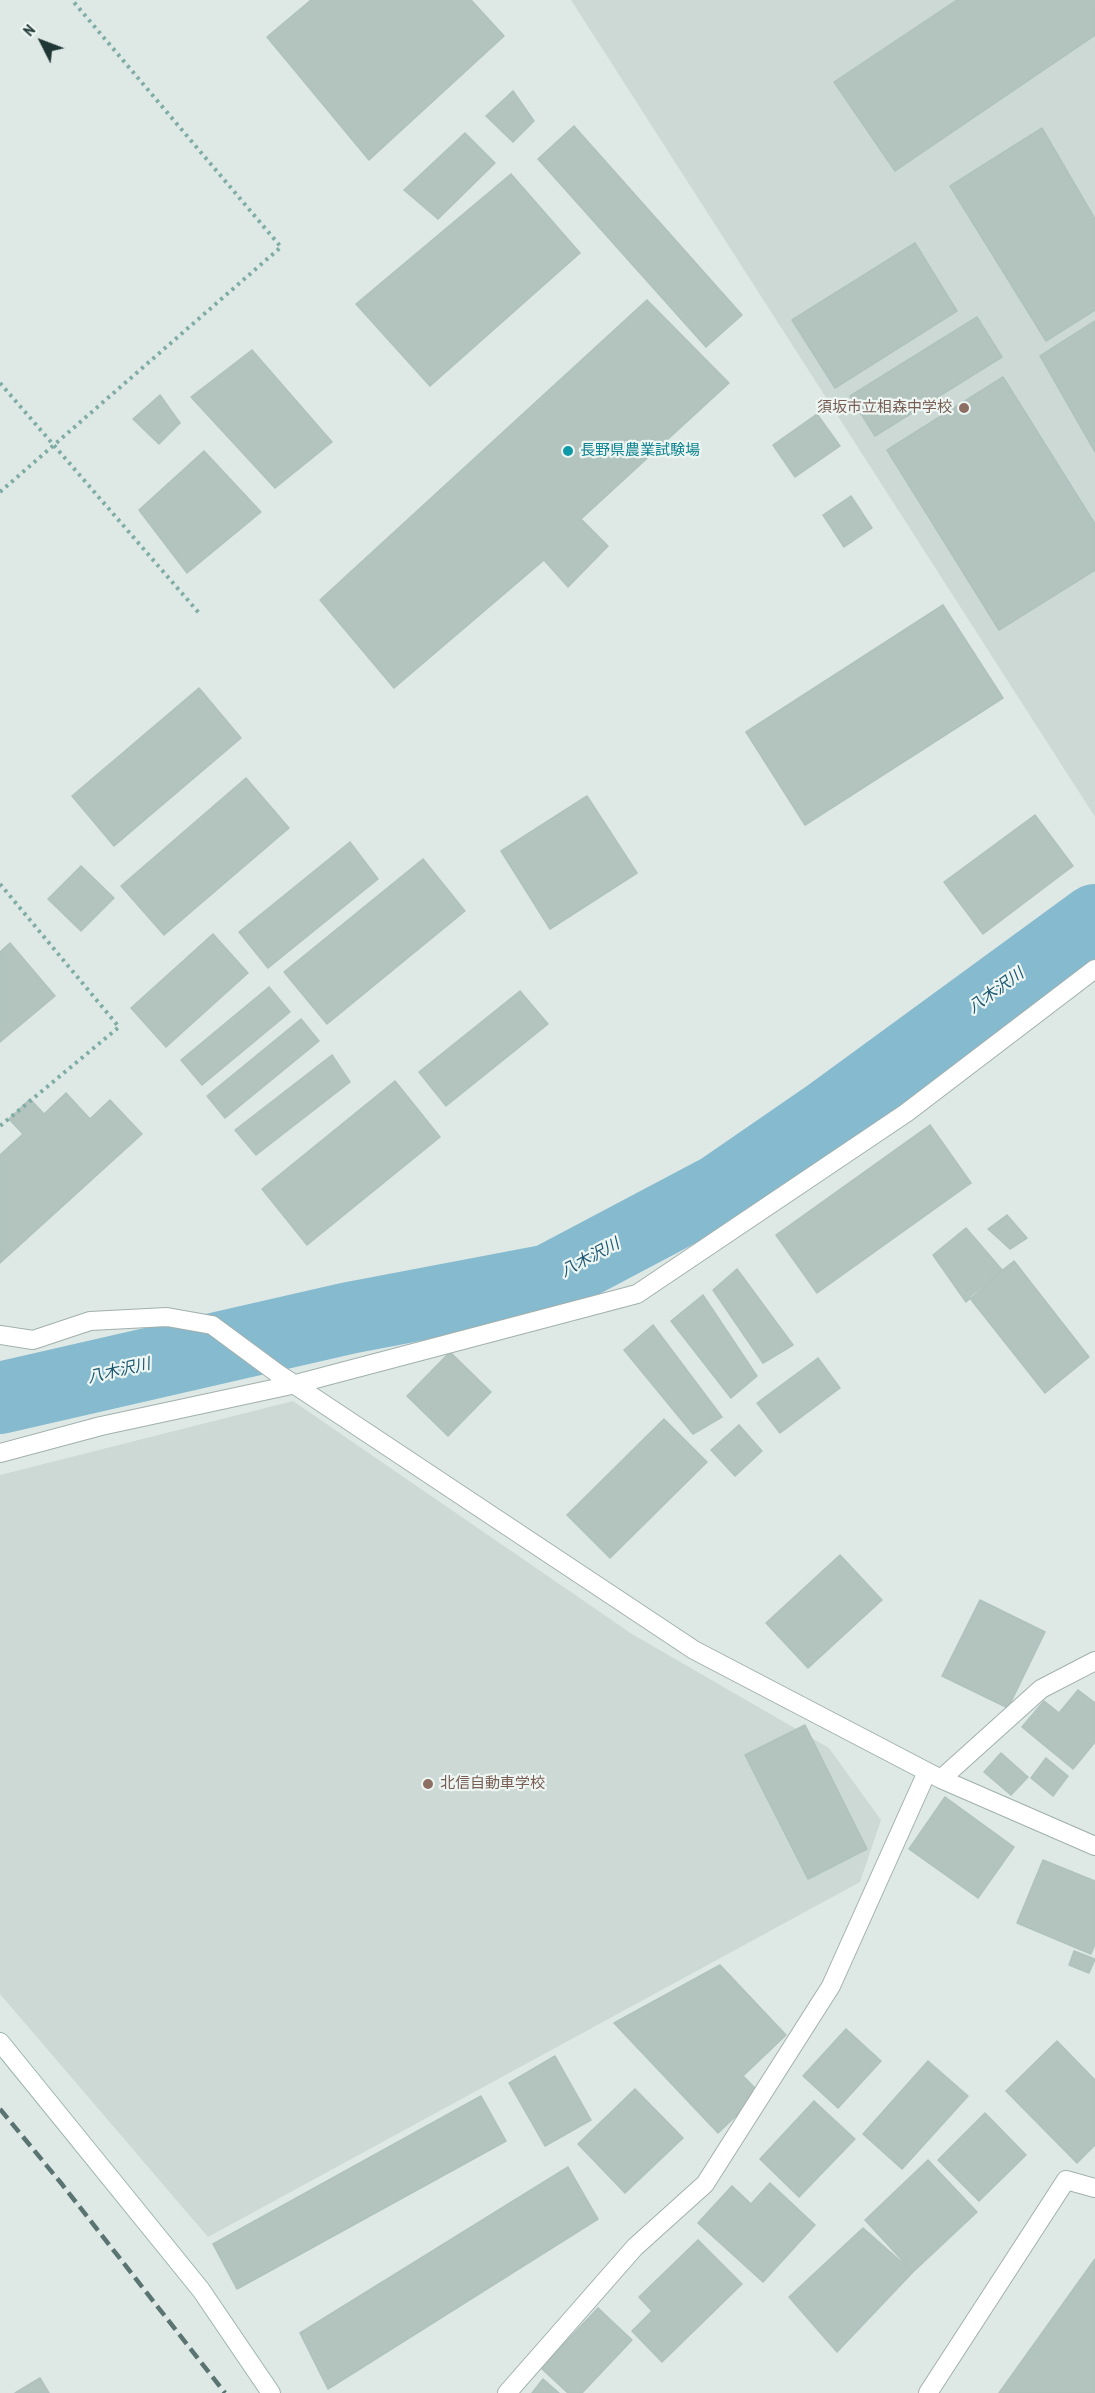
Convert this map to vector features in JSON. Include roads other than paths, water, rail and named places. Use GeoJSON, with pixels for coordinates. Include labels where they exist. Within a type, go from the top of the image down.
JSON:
{"type":"FeatureCollection","features":[{"type":"Feature","properties":{"kind":"street"},"geometry":{"type":"LineString","coordinates":[[0,1453],[101,1426],[296,1384],[637,1294],[906,1113],[1095,969]]}},
{"type":"Feature","properties":{"kind":"street"},"geometry":{"type":"LineString","coordinates":[[0,1335],[33,1340],[90,1321],[166,1317],[212,1325],[277,1373],[694,1650],[934,1776],[1095,1846]]}},
{"type":"Feature","properties":{"kind":"street"},"geometry":{"type":"LineString","coordinates":[[507,2393],[634,2247],[705,2184],[831,1986],[934,1776],[1041,1689],[1095,1661]]}},
{"type":"Feature","properties":{"kind":"street"},"geometry":{"type":"LineString","coordinates":[[0,2042],[201,2290],[271,2393]]}},
{"type":"Feature","properties":{"kind":"street"},"geometry":{"type":"LineString","coordinates":[[928,2393],[1066,2180],[1095,2188]]}},
{"type":"Feature","properties":{"kind":"waterway","name":"八木沢川"},"geometry":{"type":"LineString","coordinates":[[0,1398],[349,1318],[549,1280],[721,1189],[824,1118],[1095,920]]}},
{"type":"Feature","properties":{"kind":"railway"},"geometry":{"type":"LineString","coordinates":[[0,2109],[61,2183],[225,2393]]}},
{"type":"Feature","properties":{"kind":"place","name":"須坂市立相森中学校"},"geometry":{"type":"Point","coordinates":[964,408]}},
{"type":"Feature","properties":{"kind":"place","name":"長野県農業試験場"},"geometry":{"type":"Point","coordinates":[568,451]}},
{"type":"Feature","properties":{"kind":"place","name":"北信自動車学校"},"geometry":{"type":"Point","coordinates":[428,1784]}}]}
